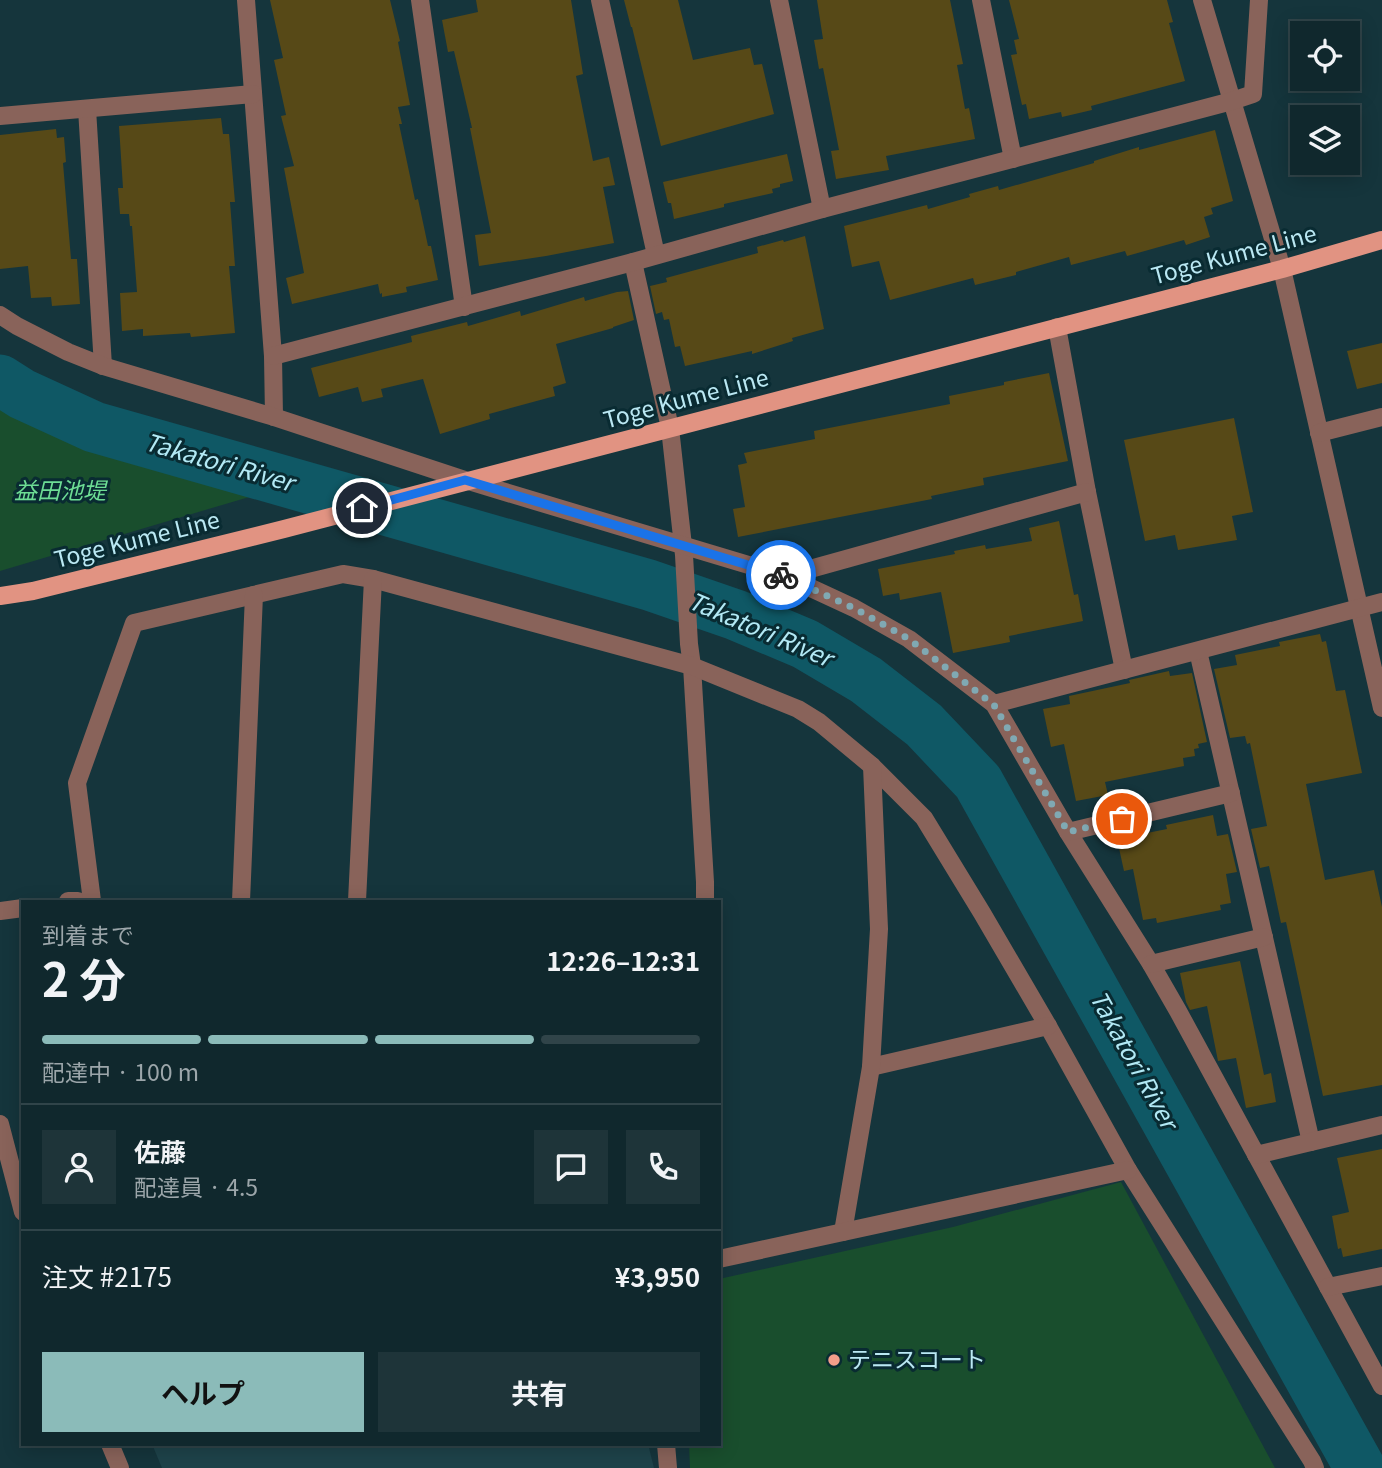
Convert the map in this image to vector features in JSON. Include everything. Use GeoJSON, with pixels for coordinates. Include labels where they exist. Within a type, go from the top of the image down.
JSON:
{"type":"FeatureCollection","features":[{"type":"Feature","properties":{"kind":"main road","name":"Toge Kume Line"},"geometry":{"type":"LineString","coordinates":[[0,596],[33,591],[284,528],[1282,269],[1382,240]]}},
{"type":"Feature","properties":{"kind":"street"},"geometry":{"type":"LineString","coordinates":[[246,0],[273,356],[274,417]]}},
{"type":"Feature","properties":{"kind":"street"},"geometry":{"type":"LineString","coordinates":[[420,0],[464,307]]}},
{"type":"Feature","properties":{"kind":"street"},"geometry":{"type":"LineString","coordinates":[[600,0],[656,255]]}},
{"type":"Feature","properties":{"kind":"street"},"geometry":{"type":"LineString","coordinates":[[779,0],[822,209]]}},
{"type":"Feature","properties":{"kind":"street"},"geometry":{"type":"LineString","coordinates":[[981,0],[1013,159]]}},
{"type":"Feature","properties":{"kind":"street"},"geometry":{"type":"LineString","coordinates":[[1202,0],[1282,269],[1382,708]]}},
{"type":"Feature","properties":{"kind":"street"},"geometry":{"type":"LineString","coordinates":[[273,356],[634,262],[1254,94],[1259,0]]}},
{"type":"Feature","properties":{"kind":"street"},"geometry":{"type":"LineString","coordinates":[[0,116],[253,94]]}},
{"type":"Feature","properties":{"kind":"street"},"geometry":{"type":"LineString","coordinates":[[88,108],[103,366]]}},
{"type":"Feature","properties":{"kind":"street"},"geometry":{"type":"LineString","coordinates":[[634,262],[670,428],[684,550],[705,900]]}},
{"type":"Feature","properties":{"kind":"street"},"geometry":{"type":"LineString","coordinates":[[0,315],[16,326],[103,366],[274,417],[684,550],[785,576],[854,608],[909,639],[994,705],[1068,832],[1151,964],[1382,1386]]}},
{"type":"Feature","properties":{"kind":"street"},"geometry":{"type":"LineString","coordinates":[[1057,327],[1087,492],[1124,670]]}},
{"type":"Feature","properties":{"kind":"street"},"geometry":{"type":"LineString","coordinates":[[1319,433],[1382,416]]}},
{"type":"Feature","properties":{"kind":"street"},"geometry":{"type":"LineString","coordinates":[[785,576],[1087,492]]}},
{"type":"Feature","properties":{"kind":"street"},"geometry":{"type":"LineString","coordinates":[[92,900],[77,783],[134,623],[343,574],[373,579],[692,666],[797,709],[819,722],[872,766],[924,818],[1048,1026],[1128,1170],[1315,1468]]}},
{"type":"Feature","properties":{"kind":"street"},"geometry":{"type":"LineString","coordinates":[[357,900],[373,579]]}},
{"type":"Feature","properties":{"kind":"street"},"geometry":{"type":"LineString","coordinates":[[241,900],[254,595]]}},
{"type":"Feature","properties":{"kind":"street"},"geometry":{"type":"LineString","coordinates":[[994,705],[1382,603]]}},
{"type":"Feature","properties":{"kind":"street"},"geometry":{"type":"LineString","coordinates":[[1198,651],[1311,1142]]}},
{"type":"Feature","properties":{"kind":"street"},"geometry":{"type":"LineString","coordinates":[[843,1232],[871,1067],[879,929],[872,766]]}},
{"type":"Feature","properties":{"kind":"street"},"geometry":{"type":"LineString","coordinates":[[1068,832],[1231,793]]}},
{"type":"Feature","properties":{"kind":"street"},"geometry":{"type":"LineString","coordinates":[[0,912],[21,908]]}},
{"type":"Feature","properties":{"kind":"street"},"geometry":{"type":"LineString","coordinates":[[1151,964],[1264,937]]}},
{"type":"Feature","properties":{"kind":"street"},"geometry":{"type":"LineString","coordinates":[[871,1067],[1048,1026]]}},
{"type":"Feature","properties":{"kind":"street"},"geometry":{"type":"LineString","coordinates":[[0,1124],[21,1204]]}},
{"type":"Feature","properties":{"kind":"street"},"geometry":{"type":"LineString","coordinates":[[1256,1155],[1382,1125]]}},
{"type":"Feature","properties":{"kind":"street"},"geometry":{"type":"LineString","coordinates":[[721,1259],[1128,1170]]}},
{"type":"Feature","properties":{"kind":"street"},"geometry":{"type":"LineString","coordinates":[[1328,1287],[1382,1276]]}},
{"type":"Feature","properties":{"kind":"street"},"geometry":{"type":"LineString","coordinates":[[111,1446],[120,1468]]}},
{"type":"Feature","properties":{"kind":"street"},"geometry":{"type":"LineString","coordinates":[[666,1446],[668,1468]]}},
{"type":"Feature","properties":{"kind":"shaded area"},"geometry":{"type":"Polygon","coordinates":[[[153,1446],[648,1446],[654,1468],[162,1468],[153,1446]]]}},
{"type":"Feature","properties":{"kind":"green space","name":"益田池堤"},"geometry":{"type":"Polygon","coordinates":[[[0,397],[20,410],[182,476],[259,494],[0,571],[0,397]]]}},
{"type":"Feature","properties":{"kind":"green space"},"geometry":{"type":"Polygon","coordinates":[[[1121,1182],[1275,1468],[690,1468],[689,1446],[721,1446],[721,1279],[953,1227],[1121,1182]]]}},
{"type":"Feature","properties":{"kind":"building"},"geometry":{"type":"Polygon","coordinates":[[[270,0],[390,0],[400,41],[398,42],[410,105],[398,107],[402,124],[399,124],[415,200],[418,199],[438,280],[406,287],[407,292],[382,297],[378,284],[292,304],[286,278],[304,273],[284,168],[294,166],[281,116],[286,115],[274,60],[283,58],[270,0]]]}},
{"type":"Feature","properties":{"kind":"building"},"geometry":{"type":"Polygon","coordinates":[[[476,0],[571,0],[583,74],[576,76],[593,161],[609,157],[615,185],[603,187],[614,243],[479,266],[475,235],[491,233],[472,128],[454,51],[448,52],[442,20],[478,12],[476,0]]]}},
{"type":"Feature","properties":{"kind":"building"},"geometry":{"type":"Polygon","coordinates":[[[624,0],[678,0],[693,60],[750,48],[754,65],[762,64],[774,114],[661,146],[624,0]]]}},
{"type":"Feature","properties":{"kind":"building"},"geometry":{"type":"Polygon","coordinates":[[[817,0],[950,0],[963,64],[957,65],[965,109],[969,108],[975,139],[886,156],[889,170],[836,179],[831,151],[839,150],[823,68],[819,69],[814,40],[823,39],[817,0]]]}},
{"type":"Feature","properties":{"kind":"building"},"geometry":{"type":"Polygon","coordinates":[[[1009,0],[1167,0],[1173,22],[1169,23],[1185,81],[1091,106],[1092,110],[1062,117],[1061,112],[1029,119],[1026,104],[1022,105],[1011,55],[1017,54],[1014,40],[1019,39],[1009,0]]]}},
{"type":"Feature","properties":{"kind":"building"},"geometry":{"type":"Polygon","coordinates":[[[221,118],[223,134],[229,134],[235,202],[230,202],[235,266],[229,266],[235,333],[191,337],[190,333],[143,336],[143,329],[122,331],[120,293],[137,292],[132,226],[129,214],[120,214],[118,188],[123,188],[119,126],[221,118]]]}},
{"type":"Feature","properties":{"kind":"building"},"geometry":{"type":"Polygon","coordinates":[[[56,129],[57,138],[64,137],[66,162],[63,163],[71,259],[77,259],[80,304],[52,306],[51,297],[31,298],[28,266],[0,269],[0,135],[56,129]]]}},
{"type":"Feature","properties":{"kind":"building"},"geometry":{"type":"Polygon","coordinates":[[[1215,130],[1233,201],[1211,208],[1213,214],[1204,217],[1210,237],[1186,245],[1184,240],[1127,256],[1125,251],[1071,265],[1069,257],[1016,272],[1016,275],[975,285],[973,278],[890,300],[879,261],[852,267],[844,226],[927,205],[928,209],[970,197],[969,194],[998,186],[999,190],[1139,147],[1139,150],[1215,130]]]}},
{"type":"Feature","properties":{"kind":"building"},"geometry":{"type":"Polygon","coordinates":[[[787,154],[793,181],[780,184],[780,187],[772,189],[773,193],[674,219],[663,182],[787,154]]]}},
{"type":"Feature","properties":{"kind":"building"},"geometry":{"type":"Polygon","coordinates":[[[805,236],[824,329],[752,354],[752,351],[685,366],[680,346],[675,347],[669,319],[664,320],[662,312],[656,314],[650,286],[667,282],[666,278],[758,253],[757,247],[805,236]]]}},
{"type":"Feature","properties":{"kind":"building"},"geometry":{"type":"Polygon","coordinates":[[[628,291],[634,320],[556,344],[566,383],[553,387],[555,396],[489,414],[490,419],[440,434],[423,379],[381,389],[383,397],[362,402],[358,387],[319,397],[311,368],[412,342],[411,336],[467,322],[468,326],[520,311],[521,316],[584,297],[585,301],[628,291]]]}},
{"type":"Feature","properties":{"kind":"building"},"geometry":{"type":"Polygon","coordinates":[[[1382,343],[1382,383],[1357,389],[1347,351],[1382,343]]]}},
{"type":"Feature","properties":{"kind":"building"},"geometry":{"type":"Polygon","coordinates":[[[1049,373],[1068,461],[983,478],[984,485],[931,496],[932,499],[738,537],[733,509],[745,507],[738,465],[747,463],[744,453],[815,439],[814,431],[950,404],[949,396],[1049,373]]]}},
{"type":"Feature","properties":{"kind":"building"},"geometry":{"type":"Polygon","coordinates":[[[1234,418],[1253,512],[1232,516],[1237,540],[1178,550],[1175,535],[1145,541],[1124,440],[1234,418]]]}},
{"type":"Feature","properties":{"kind":"building"},"geometry":{"type":"Polygon","coordinates":[[[1059,521],[1074,595],[1078,594],[1083,621],[1009,636],[1010,642],[953,653],[941,592],[900,600],[899,593],[883,596],[878,569],[955,554],[954,551],[985,545],[986,549],[1032,541],[1029,528],[1059,521]]]}},
{"type":"Feature","properties":{"kind":"building"},"geometry":{"type":"Polygon","coordinates":[[[1320,634],[1322,642],[1326,641],[1336,691],[1345,690],[1362,773],[1306,784],[1325,880],[1374,870],[1382,907],[1382,1085],[1323,1096],[1286,922],[1281,923],[1269,866],[1260,868],[1251,829],[1267,826],[1250,743],[1247,744],[1245,736],[1230,738],[1214,669],[1237,665],[1235,655],[1320,634]]]}},
{"type":"Feature","properties":{"kind":"building"},"geometry":{"type":"Polygon","coordinates":[[[1169,671],[1170,676],[1192,673],[1207,742],[1198,744],[1199,748],[1194,749],[1195,756],[1183,758],[1184,766],[1105,782],[1108,795],[1076,801],[1064,744],[1051,747],[1043,709],[1070,704],[1069,696],[1130,683],[1129,680],[1169,671]]]}},
{"type":"Feature","properties":{"kind":"building"},"geometry":{"type":"Polygon","coordinates":[[[1213,815],[1217,836],[1228,834],[1237,872],[1226,874],[1231,903],[1220,905],[1221,910],[1157,923],[1156,918],[1143,920],[1133,869],[1124,871],[1117,839],[1167,829],[1166,825],[1213,815]]]}},
{"type":"Feature","properties":{"kind":"building"},"geometry":{"type":"Polygon","coordinates":[[[1240,961],[1264,1075],[1271,1073],[1276,1102],[1246,1108],[1236,1058],[1218,1061],[1207,1006],[1190,1010],[1180,973],[1240,961]]]}},
{"type":"Feature","properties":{"kind":"building"},"geometry":{"type":"Polygon","coordinates":[[[1382,1149],[1382,1249],[1343,1257],[1341,1248],[1338,1249],[1332,1216],[1349,1212],[1337,1158],[1382,1149]]]}},
{"type":"Feature","properties":{"kind":"waterway","name":"Takatori River"},"geometry":{"type":"LineString","coordinates":[[0,380],[22,394],[94,427],[649,585],[736,615],[805,644],[866,680],[924,725],[978,782],[1360,1468]]}},
{"type":"Feature","properties":{"kind":"way so far"},"geometry":{"type":"LineString","coordinates":[[781,575],[854,608],[909,639],[994,705],[1068,832],[1122,819]]}},
{"type":"Feature","properties":{"kind":"place","name":"テニスコート"},"geometry":{"type":"Point","coordinates":[834,1360]}},
{"type":"Feature","properties":{"kind":"route"},"geometry":{"type":"LineString","coordinates":[[362,508],[465,480],[781,575]]}}]}
